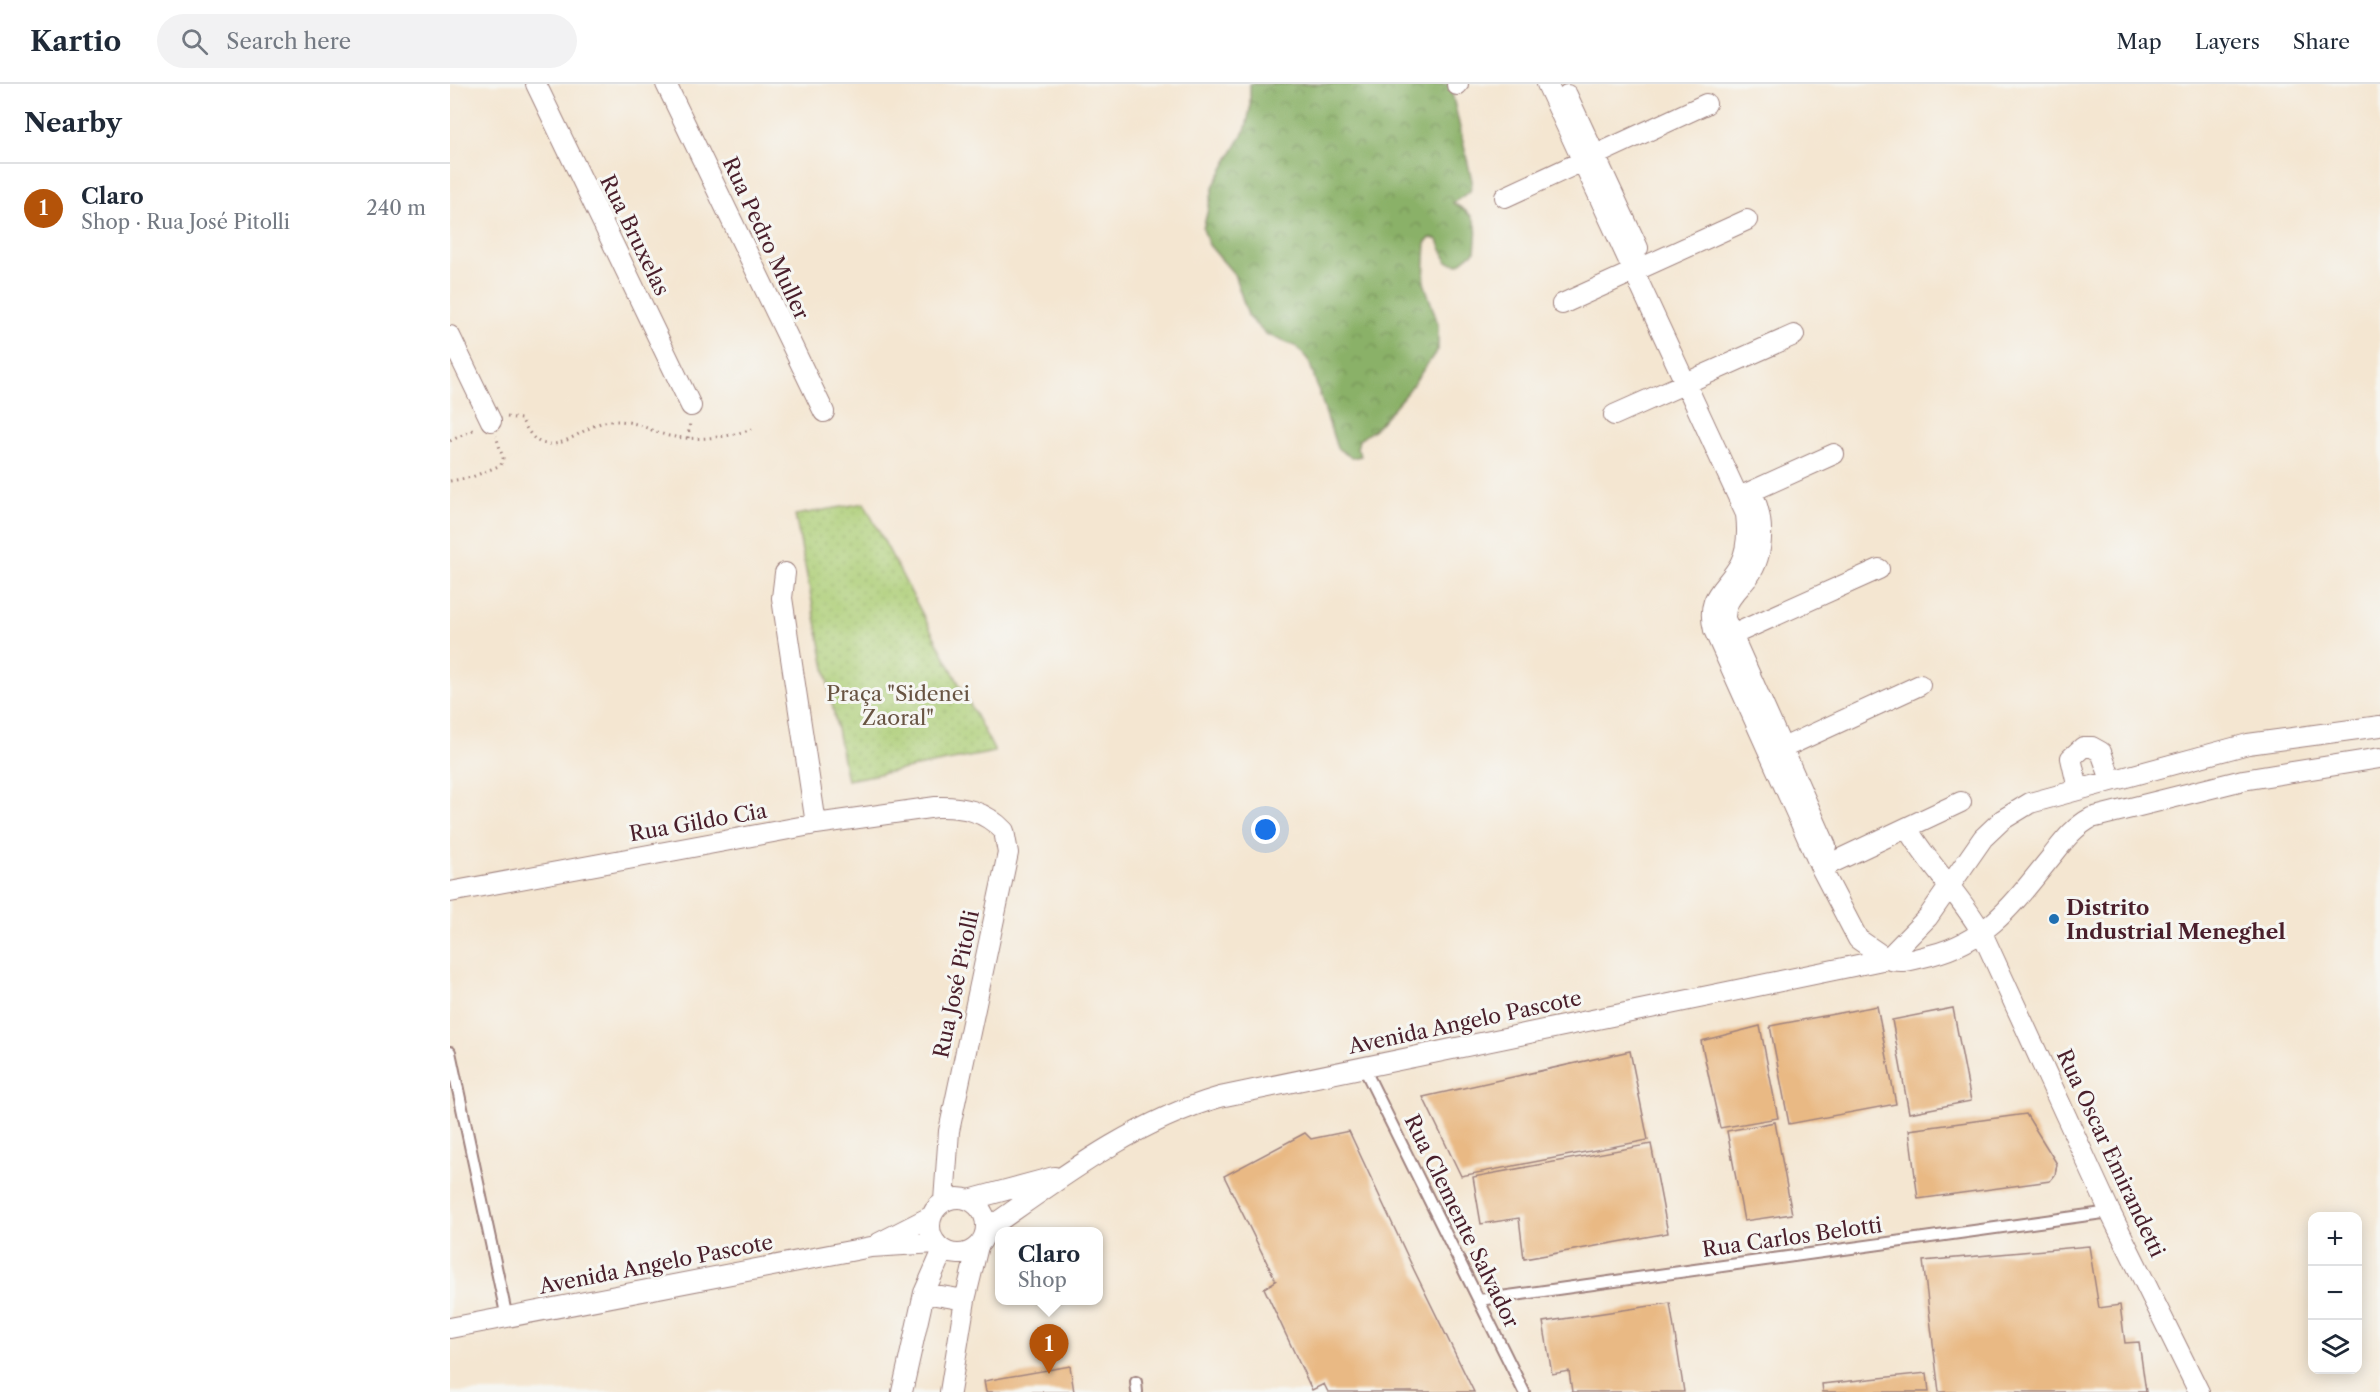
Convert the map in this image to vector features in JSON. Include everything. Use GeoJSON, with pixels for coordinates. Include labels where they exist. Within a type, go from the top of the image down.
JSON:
{"type":"FeatureCollection","features":[{"type":"Feature","properties":{"kind":"street","name":"Rua Bruxelas"},"geometry":{"type":"LineString","coordinates":[[536,84],[691,406]]}},
{"type":"Feature","properties":{"kind":"street","name":"Rua Pedro Muller"},"geometry":{"type":"LineString","coordinates":[[666,84],[824,412]]}},
{"type":"Feature","properties":{"kind":"street"},"geometry":{"type":"LineString","coordinates":[[1547,84],[1589,158],[1746,494],[1748,537],[1738,567],[1717,592],[1713,602],[1711,621],[1725,638],[1858,939],[1887,959],[1928,917],[1983,838],[2002,820],[2030,803],[2248,744],[2380,726]]}},
{"type":"Feature","properties":{"kind":"street"},"geometry":{"type":"LineString","coordinates":[[1562,84],[1589,158]]}},
{"type":"Feature","properties":{"kind":"street"},"geometry":{"type":"LineString","coordinates":[[1505,197],[1706,104]]}},
{"type":"Feature","properties":{"kind":"street"},"geometry":{"type":"LineString","coordinates":[[1562,304],[1747,220]]}},
{"type":"Feature","properties":{"kind":"street"},"geometry":{"type":"LineString","coordinates":[[1614,415],[1794,335]]}},
{"type":"Feature","properties":{"kind":"street"},"geometry":{"type":"LineString","coordinates":[[450,336],[491,421]]}},
{"type":"Feature","properties":{"kind":"street"},"geometry":{"type":"LineString","coordinates":[[1746,494],[1834,454]]}},
{"type":"Feature","properties":{"kind":"street"},"geometry":{"type":"LineString","coordinates":[[1725,638],[1879,569]]}},
{"type":"Feature","properties":{"kind":"street"},"geometry":{"type":"LineString","coordinates":[[785,573],[782,598],[816,824]]}},
{"type":"Feature","properties":{"kind":"street"},"geometry":{"type":"LineString","coordinates":[[1776,751],[1920,685]]}},
{"type":"Feature","properties":{"kind":"street"},"geometry":{"type":"LineString","coordinates":[[2078,789],[2071,758],[2083,747],[2092,747],[2101,752],[2111,780]]}},
{"type":"Feature","properties":{"kind":"street","name":"Avenida Angelo Pascote"},"geometry":{"type":"LineString","coordinates":[[997,1227],[1068,1173],[1182,1108],[1220,1097],[1887,959],[1900,963],[1950,950],[1982,933],[2002,915],[2073,830],[2091,818],[2243,780],[2380,758]]}},
{"type":"Feature","properties":{"kind":"street"},"geometry":{"type":"LineString","coordinates":[[1827,865],[1961,802]]}},
{"type":"Feature","properties":{"kind":"street","name":"Rua Gildo Cia"},"geometry":{"type":"LineString","coordinates":[[450,892],[816,824],[956,807]]}},
{"type":"Feature","properties":{"kind":"street","name":"Rua José Pitolli"},"geometry":{"type":"LineString","coordinates":[[938,1209],[949,1131],[1008,853],[1004,831],[995,822],[982,814],[956,807]]}},
{"type":"Feature","properties":{"kind":"street","name":"Rua Oscar Emirandetti"},"geometry":{"type":"LineString","coordinates":[[1907,828],[1926,858],[1967,906],[1982,933],[2110,1212],[2199,1392]]}},
{"type":"Feature","properties":{"kind":"street","name":"Avenida Angelo Pascote"},"geometry":{"type":"LineString","coordinates":[[969,1200],[1068,1173]]}},
{"type":"Feature","properties":{"kind":"street"},"geometry":{"type":"LineString","coordinates":[[950,1392],[965,1300],[982,1238],[983,1212],[969,1200],[956,1198],[938,1209],[932,1235],[940,1246],[955,1253],[967,1252],[982,1238]]}},
{"type":"Feature","properties":{"kind":"street","name":"Avenida Angelo Pascote"},"geometry":{"type":"LineString","coordinates":[[871,1247],[938,1209]]}},
{"type":"Feature","properties":{"kind":"street","name":"Avenida Angelo Pascote"},"geometry":{"type":"LineString","coordinates":[[982,1238],[995,1228]]}},
{"type":"Feature","properties":{"kind":"street"},"geometry":{"type":"LineString","coordinates":[[902,1392],[924,1293],[940,1246]]}},
{"type":"Feature","properties":{"kind":"street","name":"Avenida Angelo Pascote"},"geometry":{"type":"LineString","coordinates":[[450,1328],[871,1247],[940,1246]]}},
{"type":"Feature","properties":{"kind":"street"},"geometry":{"type":"LineString","coordinates":[[924,1293],[965,1300]]}},
{"type":"Feature","properties":{"kind":"lane"},"geometry":{"type":"LineString","coordinates":[[450,1052],[507,1318]]}},
{"type":"Feature","properties":{"kind":"lane","name":"Rua Clemente Salvador"},"geometry":{"type":"LineString","coordinates":[[1364,1068],[1524,1392]]}},
{"type":"Feature","properties":{"kind":"lane","name":"Rua Carlos Belotti"},"geometry":{"type":"LineString","coordinates":[[1479,1300],[2110,1212]]}},
{"type":"Feature","properties":{"kind":"path"},"geometry":{"type":"LineString","coordinates":[[450,441],[491,421],[510,417],[521,419],[535,440],[543,444],[563,441],[607,422],[639,423],[669,435],[688,438],[724,436],[752,429]]}},
{"type":"Feature","properties":{"kind":"path"},"geometry":{"type":"LineString","coordinates":[[450,481],[472,477],[503,462],[491,421]]}},
{"type":"Feature","properties":{"kind":"green space"},"geometry":{"type":"Polygon","coordinates":[[[1250,84],[1450,84],[1472,181],[1470,191],[1453,203],[1468,213],[1475,222],[1475,251],[1459,264],[1447,262],[1438,240],[1431,238],[1426,241],[1424,282],[1438,324],[1438,349],[1409,390],[1375,429],[1359,440],[1357,448],[1361,456],[1352,458],[1337,448],[1309,361],[1297,347],[1266,334],[1249,318],[1234,274],[1209,245],[1203,229],[1214,185],[1246,128],[1250,109],[1250,84]]]}},
{"type":"Feature","properties":{"kind":"green space","name":"Praça \"Sidenei Zaoral\""},"geometry":{"type":"Polygon","coordinates":[[[864,503],[995,752],[847,780],[795,515],[864,503]]]}},
{"type":"Feature","properties":{"kind":"building"},"geometry":{"type":"Polygon","coordinates":[[[1877,1006],[1896,1104],[1789,1124],[1770,1026],[1877,1006]]]}},
{"type":"Feature","properties":{"kind":"building"},"geometry":{"type":"Polygon","coordinates":[[[1953,1008],[1971,1101],[1909,1113],[1892,1020],[1953,1008]]]}},
{"type":"Feature","properties":{"kind":"building"},"geometry":{"type":"Polygon","coordinates":[[[1760,1026],[1778,1118],[1720,1128],[1701,1041],[1760,1026]]]}},
{"type":"Feature","properties":{"kind":"building"},"geometry":{"type":"Polygon","coordinates":[[[1630,1051],[1648,1140],[1461,1176],[1423,1097],[1630,1051]]]}},
{"type":"Feature","properties":{"kind":"building"},"geometry":{"type":"Polygon","coordinates":[[[2026,1114],[2057,1164],[2055,1175],[2050,1181],[1918,1199],[1909,1130],[2026,1114]]]}},
{"type":"Feature","properties":{"kind":"building"},"geometry":{"type":"Polygon","coordinates":[[[1775,1122],[1792,1214],[1744,1221],[1727,1131],[1775,1122]]]}},
{"type":"Feature","properties":{"kind":"building"},"geometry":{"type":"Polygon","coordinates":[[[1349,1131],[1474,1392],[1328,1392],[1324,1384],[1312,1390],[1264,1288],[1276,1281],[1224,1176],[1305,1133],[1311,1139],[1349,1131]]]}},
{"type":"Feature","properties":{"kind":"building"},"geometry":{"type":"Polygon","coordinates":[[[1651,1144],[1668,1233],[1524,1259],[1519,1218],[1481,1224],[1473,1177],[1651,1144]]]}},
{"type":"Feature","properties":{"kind":"building"},"geometry":{"type":"Polygon","coordinates":[[[2089,1246],[2099,1308],[2120,1305],[2125,1343],[2139,1342],[2146,1392],[1939,1392],[1923,1261],[2089,1246]]]}},
{"type":"Feature","properties":{"kind":"building"},"geometry":{"type":"Polygon","coordinates":[[[1670,1303],[1684,1392],[1572,1392],[1569,1371],[1552,1374],[1543,1322],[1670,1303]]]}},
{"type":"Feature","properties":{"kind":"building"},"geometry":{"type":"Polygon","coordinates":[[[1070,1366],[1074,1392],[986,1392],[984,1381],[1070,1366]]]}},
{"type":"Feature","properties":{"kind":"building"},"geometry":{"type":"Polygon","coordinates":[[[1927,1373],[1929,1392],[1823,1392],[1822,1384],[1927,1373]]]}},
{"type":"Feature","properties":{"kind":"place","name":"Distrito Industrial Meneghel"},"geometry":{"type":"Point","coordinates":[2054,919]}},
{"type":"Feature","properties":{"kind":"place","name":"Claro"},"geometry":{"type":"Point","coordinates":[1049,1374]}}]}
